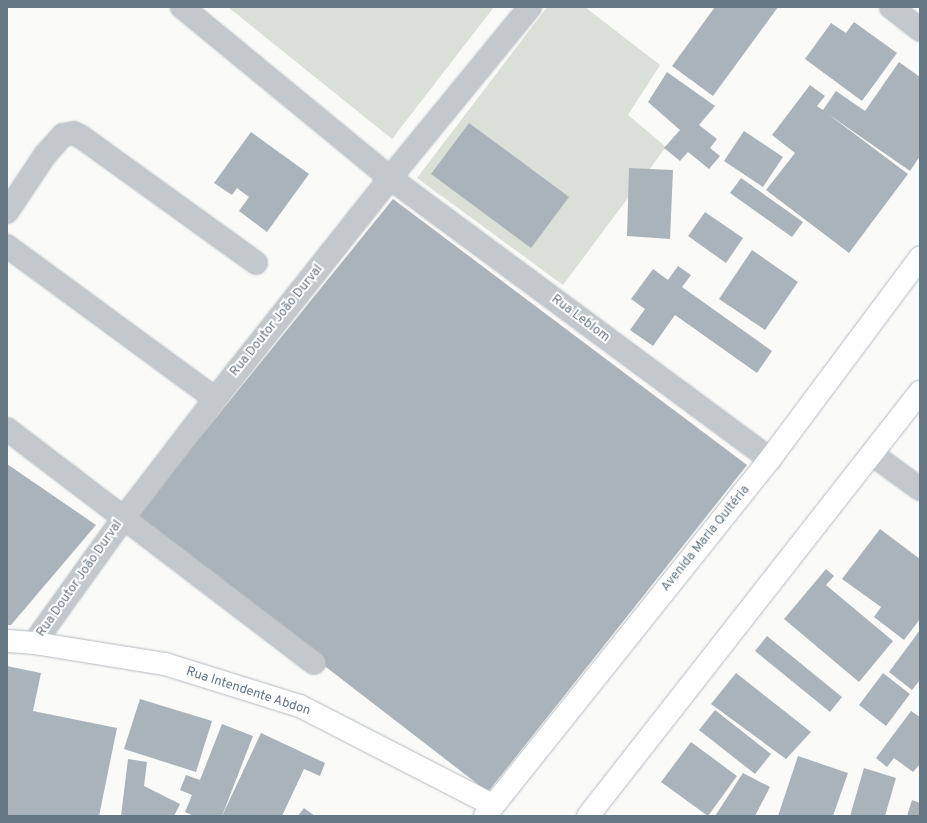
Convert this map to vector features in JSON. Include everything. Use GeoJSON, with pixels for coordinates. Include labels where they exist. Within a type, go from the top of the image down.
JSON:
{"type":"FeatureCollection","features":[{"type":"Feature","properties":{"kind":"main road","name":"Avenida Maria Quitéria"},"geometry":{"type":"LineString","coordinates":[[489,811],[770,459],[920,258]]}},
{"type":"Feature","properties":{"kind":"main road"},"geometry":{"type":"LineString","coordinates":[[588,816],[920,392]]}},
{"type":"Feature","properties":{"kind":"main road","name":"Rua Intendente Abdon"},"geometry":{"type":"LineString","coordinates":[[7,641],[34,643],[165,664],[300,706],[489,811]]}},
{"type":"Feature","properties":{"kind":"street","name":"Rua Leblom"},"geometry":{"type":"LineString","coordinates":[[182,7],[390,178],[770,459]]}},
{"type":"Feature","properties":{"kind":"street","name":"Rua Doutor João Durval"},"geometry":{"type":"LineString","coordinates":[[34,643],[123,519],[215,399],[390,178],[530,7]]}},
{"type":"Feature","properties":{"kind":"street"},"geometry":{"type":"LineString","coordinates":[[891,7],[920,30]]}},
{"type":"Feature","properties":{"kind":"street"},"geometry":{"type":"LineString","coordinates":[[7,212],[45,155],[63,135],[74,134],[80,136],[256,263]]}},
{"type":"Feature","properties":{"kind":"street"},"geometry":{"type":"LineString","coordinates":[[7,246],[215,399]]}},
{"type":"Feature","properties":{"kind":"street"},"geometry":{"type":"LineString","coordinates":[[7,429],[123,519],[314,663]]}},
{"type":"Feature","properties":{"kind":"street"},"geometry":{"type":"LineString","coordinates":[[872,454],[920,489]]}},
{"type":"Feature","properties":{"kind":"shaded area"},"geometry":{"type":"Polygon","coordinates":[[[228,7],[494,7],[392,139],[228,7]]]}},
{"type":"Feature","properties":{"kind":"shaded area"},"geometry":{"type":"Polygon","coordinates":[[[547,7],[585,7],[660,65],[628,115],[666,147],[563,285],[417,178],[547,7]]]}},
{"type":"Feature","properties":{"kind":"building"},"geometry":{"type":"Polygon","coordinates":[[[715,7],[778,7],[713,96],[672,66],[715,7]]]}},
{"type":"Feature","properties":{"kind":"building"},"geometry":{"type":"Polygon","coordinates":[[[854,22],[897,53],[862,101],[805,59],[831,23],[846,33],[854,22]]]}},
{"type":"Feature","properties":{"kind":"building"},"geometry":{"type":"Polygon","coordinates":[[[899,62],[920,77],[920,156],[910,171],[828,114],[908,174],[849,253],[766,190],[795,153],[772,135],[810,85],[825,96],[817,106],[823,110],[836,91],[865,111],[899,62]]]}},
{"type":"Feature","properties":{"kind":"building"},"geometry":{"type":"Polygon","coordinates":[[[667,72],[715,106],[699,125],[717,139],[710,148],[720,156],[709,169],[688,152],[680,161],[664,148],[680,130],[648,102],[667,72]]]}},
{"type":"Feature","properties":{"kind":"building"},"geometry":{"type":"Polygon","coordinates":[[[469,123],[569,197],[531,248],[431,174],[469,123]]]}},
{"type":"Feature","properties":{"kind":"building"},"geometry":{"type":"Polygon","coordinates":[[[744,131],[783,157],[763,187],[724,161],[744,131]]]}},
{"type":"Feature","properties":{"kind":"building"},"geometry":{"type":"Polygon","coordinates":[[[251,132],[309,174],[267,232],[239,211],[249,197],[237,188],[232,195],[214,183],[251,132]]]}},
{"type":"Feature","properties":{"kind":"building"},"geometry":{"type":"Polygon","coordinates":[[[629,168],[673,170],[670,239],[627,236],[629,168]]]}},
{"type":"Feature","properties":{"kind":"building"},"geometry":{"type":"Polygon","coordinates":[[[741,178],[803,222],[792,237],[730,193],[741,178]]]}},
{"type":"Feature","properties":{"kind":"building"},"geometry":{"type":"Polygon","coordinates":[[[393,199],[747,465],[488,792],[134,519],[393,199]]]}},
{"type":"Feature","properties":{"kind":"building"},"geometry":{"type":"Polygon","coordinates":[[[705,212],[743,238],[726,263],[688,236],[705,212]]]}},
{"type":"Feature","properties":{"kind":"building"},"geometry":{"type":"Polygon","coordinates":[[[752,250],[798,282],[765,330],[719,299],[752,250]]]}},
{"type":"Feature","properties":{"kind":"building"},"geometry":{"type":"Polygon","coordinates":[[[678,266],[691,275],[682,287],[772,351],[757,373],[675,315],[653,346],[630,330],[645,309],[631,299],[653,269],[668,280],[678,266]]]}},
{"type":"Feature","properties":{"kind":"building"},"geometry":{"type":"Polygon","coordinates":[[[7,464],[96,525],[11,625],[7,625],[7,464]]]}},
{"type":"Feature","properties":{"kind":"building"},"geometry":{"type":"Polygon","coordinates":[[[880,529],[920,559],[920,619],[904,640],[874,617],[881,607],[842,579],[880,529]]]}},
{"type":"Feature","properties":{"kind":"building"},"geometry":{"type":"Polygon","coordinates":[[[826,569],[834,576],[826,585],[893,641],[859,682],[784,619],[826,569]]]}},
{"type":"Feature","properties":{"kind":"building"},"geometry":{"type":"Polygon","coordinates":[[[920,630],[920,680],[912,690],[889,672],[920,630]]]}},
{"type":"Feature","properties":{"kind":"building"},"geometry":{"type":"Polygon","coordinates":[[[767,636],[842,697],[830,712],[755,651],[767,636]]]}},
{"type":"Feature","properties":{"kind":"building"},"geometry":{"type":"Polygon","coordinates":[[[7,666],[41,673],[33,711],[117,728],[99,816],[7,816],[7,666]]]}},
{"type":"Feature","properties":{"kind":"building"},"geometry":{"type":"Polygon","coordinates":[[[736,673],[811,732],[786,759],[711,704],[736,673]]]}},
{"type":"Feature","properties":{"kind":"building"},"geometry":{"type":"Polygon","coordinates":[[[883,673],[910,694],[886,726],[859,705],[883,673]]]}},
{"type":"Feature","properties":{"kind":"building"},"geometry":{"type":"Polygon","coordinates":[[[140,699],[212,721],[196,772],[124,749],[140,699]]]}},
{"type":"Feature","properties":{"kind":"building"},"geometry":{"type":"Polygon","coordinates":[[[715,710],[771,754],[755,774],[699,730],[715,710]]]}},
{"type":"Feature","properties":{"kind":"building"},"geometry":{"type":"Polygon","coordinates":[[[911,711],[920,717],[920,764],[913,772],[894,758],[887,767],[876,758],[911,711]]]}},
{"type":"Feature","properties":{"kind":"building"},"geometry":{"type":"Polygon","coordinates":[[[222,724],[253,736],[222,816],[194,816],[185,812],[192,795],[180,790],[186,775],[200,780],[222,724]]]}},
{"type":"Feature","properties":{"kind":"building"},"geometry":{"type":"Polygon","coordinates":[[[261,733],[325,763],[320,776],[304,769],[282,816],[222,816],[261,733]]]}},
{"type":"Feature","properties":{"kind":"building"},"geometry":{"type":"Polygon","coordinates":[[[691,742],[737,776],[708,816],[661,782],[691,742]]]}},
{"type":"Feature","properties":{"kind":"building"},"geometry":{"type":"Polygon","coordinates":[[[798,756],[848,773],[833,816],[778,816],[798,756]]]}},
{"type":"Feature","properties":{"kind":"building"},"geometry":{"type":"Polygon","coordinates":[[[128,759],[147,762],[144,786],[180,804],[174,816],[121,816],[128,759]]]}},
{"type":"Feature","properties":{"kind":"building"},"geometry":{"type":"Polygon","coordinates":[[[864,768],[896,778],[885,816],[850,816],[864,768]]]}},
{"type":"Feature","properties":{"kind":"building"},"geometry":{"type":"Polygon","coordinates":[[[743,773],[770,787],[755,816],[715,816],[743,773]]]}},
{"type":"Feature","properties":{"kind":"building"},"geometry":{"type":"Polygon","coordinates":[[[912,800],[920,803],[920,816],[907,816],[912,800]]]}},
{"type":"Feature","properties":{"kind":"building"},"geometry":{"type":"Polygon","coordinates":[[[304,808],[315,816],[298,816],[304,808]]]}}]}
